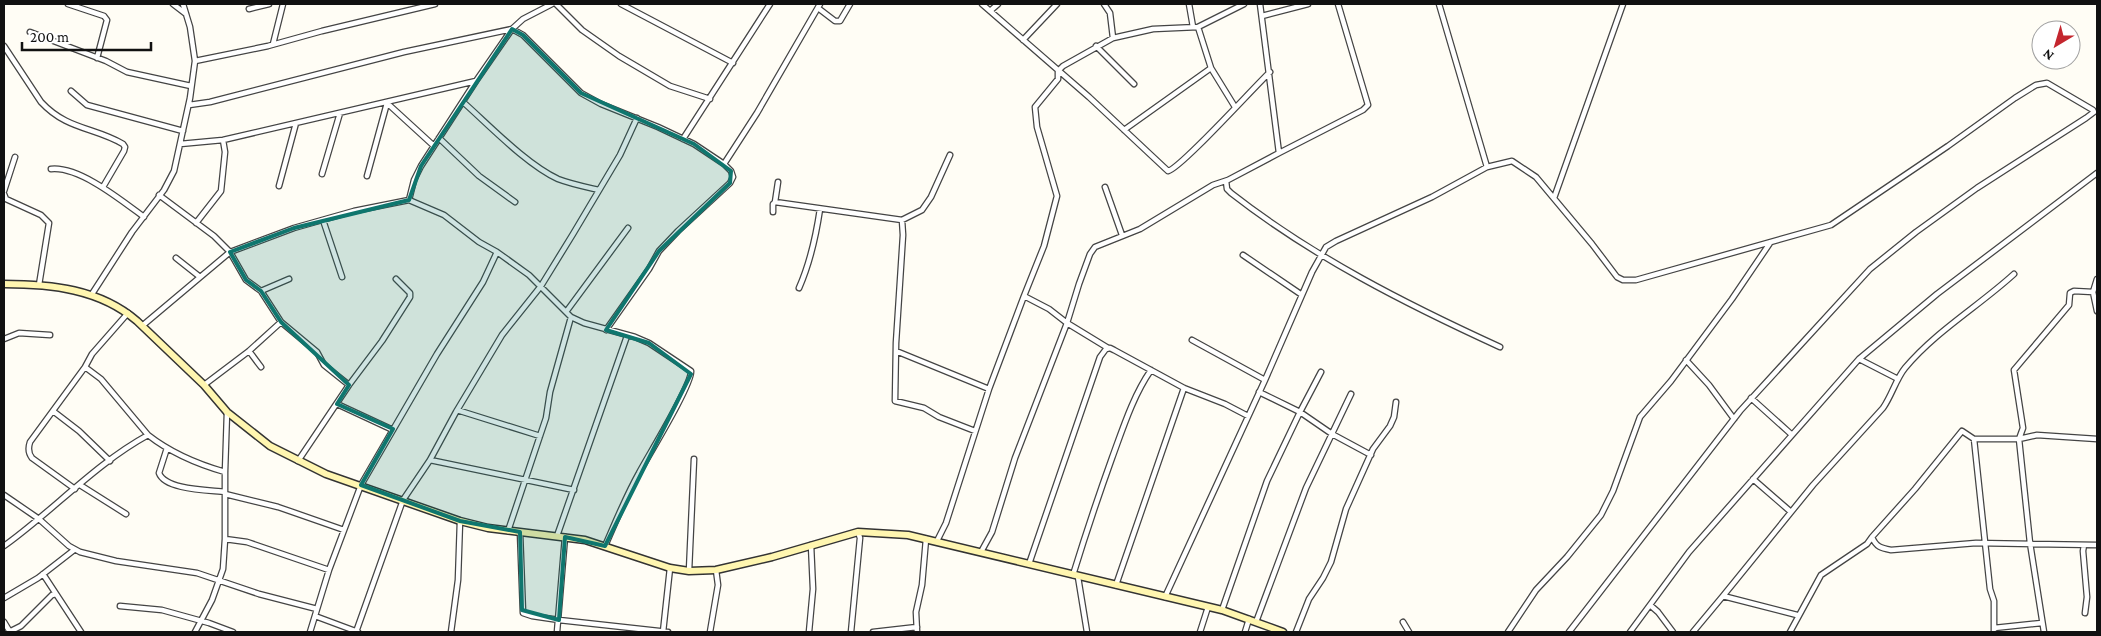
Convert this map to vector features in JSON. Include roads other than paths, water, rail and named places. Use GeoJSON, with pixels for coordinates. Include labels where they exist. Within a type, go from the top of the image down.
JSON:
{"type":"FeatureCollection","features":[{"type":"Feature","properties":{"kind":"street"},"geometry":{"type":"LineString","coordinates":[[68,4],[104,16],[106,20],[97,58]]}},
{"type":"Feature","properties":{"kind":"street"},"geometry":{"type":"LineString","coordinates":[[173,4],[186,14]]}},
{"type":"Feature","properties":{"kind":"street"},"geometry":{"type":"LineString","coordinates":[[92,294],[174,171],[189,106],[195,61],[190,27],[184,4]]}},
{"type":"Feature","properties":{"kind":"street"},"geometry":{"type":"LineString","coordinates":[[249,8],[269,4]]}},
{"type":"Feature","properties":{"kind":"street"},"geometry":{"type":"LineString","coordinates":[[273,44],[283,4]]}},
{"type":"Feature","properties":{"kind":"street"},"geometry":{"type":"LineString","coordinates":[[195,61],[273,44],[410,7],[435,4]]}},
{"type":"Feature","properties":{"kind":"street"},"geometry":{"type":"LineString","coordinates":[[409,200],[414,180],[434,146],[512,29],[523,19],[552,4]]}},
{"type":"Feature","properties":{"kind":"street"},"geometry":{"type":"LineString","coordinates":[[556,4],[582,30],[619,56],[670,86],[710,99]]}},
{"type":"Feature","properties":{"kind":"street"},"geometry":{"type":"LineString","coordinates":[[621,4],[733,63]]}},
{"type":"Feature","properties":{"kind":"street"},"geometry":{"type":"LineString","coordinates":[[683,139],[770,4]]}},
{"type":"Feature","properties":{"kind":"street"},"geometry":{"type":"LineString","coordinates":[[724,164],[757,113],[819,6],[835,21],[840,21],[850,4]]}},
{"type":"Feature","properties":{"kind":"street"},"geometry":{"type":"LineString","coordinates":[[982,4],[1124,130],[1166,170],[1170,171],[1270,72]]}},
{"type":"Feature","properties":{"kind":"street"},"geometry":{"type":"LineString","coordinates":[[990,11],[998,4]]}},
{"type":"Feature","properties":{"kind":"street"},"geometry":{"type":"LineString","coordinates":[[1023,40],[1057,4]]}},
{"type":"Feature","properties":{"kind":"street"},"geometry":{"type":"LineString","coordinates":[[1104,4],[1110,13],[1113,38]]}},
{"type":"Feature","properties":{"kind":"street"},"geometry":{"type":"LineString","coordinates":[[1189,4],[1195,27],[1211,68],[1235,107]]}},
{"type":"Feature","properties":{"kind":"street"},"geometry":{"type":"LineString","coordinates":[[937,541],[946,523],[988,389],[1044,246],[1056,196],[1037,127],[1035,107],[1058,79],[1058,71],[1063,66],[1096,46],[1113,38],[1153,29],[1195,27],[1244,4]]}},
{"type":"Feature","properties":{"kind":"street"},"geometry":{"type":"LineString","coordinates":[[1260,4],[1280,153]]}},
{"type":"Feature","properties":{"kind":"street"},"geometry":{"type":"LineString","coordinates":[[1262,16],[1308,4]]}},
{"type":"Feature","properties":{"kind":"street"},"geometry":{"type":"LineString","coordinates":[[981,552],[992,532],[1015,458],[1067,323],[1071,305],[1090,254],[1095,247],[1140,229],[1213,186],[1363,110],[1368,105],[1338,4]]}},
{"type":"Feature","properties":{"kind":"street"},"geometry":{"type":"LineString","coordinates":[[1439,4],[1487,168]]}},
{"type":"Feature","properties":{"kind":"street"},"geometry":{"type":"LineString","coordinates":[[1554,198],[1623,4]]}},
{"type":"Feature","properties":{"kind":"street"},"geometry":{"type":"LineString","coordinates":[[189,106],[412,50],[512,29],[524,35],[581,92],[601,104],[683,139],[724,164],[731,172],[733,178],[659,251],[649,269],[606,330]]}},
{"type":"Feature","properties":{"kind":"street"},"geometry":{"type":"LineString","coordinates":[[30,32],[128,72],[191,86]]}},
{"type":"Feature","properties":{"kind":"street"},"geometry":{"type":"LineString","coordinates":[[4,46],[41,102],[49,110],[74,126],[124,144],[124,151],[103,187]]}},
{"type":"Feature","properties":{"kind":"street"},"geometry":{"type":"LineString","coordinates":[[1096,46],[1134,84]]}},
{"type":"Feature","properties":{"kind":"street"},"geometry":{"type":"LineString","coordinates":[[1124,130],[1211,68]]}},
{"type":"Feature","properties":{"kind":"street"},"geometry":{"type":"LineString","coordinates":[[180,144],[222,140],[476,81]]}},
{"type":"Feature","properties":{"kind":"street"},"geometry":{"type":"LineString","coordinates":[[1165,597],[1265,380],[1320,255],[1336,240],[1432,197],[1487,168],[1507,161],[1517,163],[1536,177],[1592,244],[1610,270],[1623,280],[1636,280],[1831,225],[1843,219],[1855,208],[1948,146],[2015,98],[2039,84],[2047,83],[2096,112],[1977,188],[1916,232],[1870,269],[1751,398],[1570,632]]}},
{"type":"Feature","properties":{"kind":"street"},"geometry":{"type":"LineString","coordinates":[[71,92],[86,105],[183,131]]}},
{"type":"Feature","properties":{"kind":"street"},"geometry":{"type":"LineString","coordinates":[[462,102],[544,171],[559,179],[599,190]]}},
{"type":"Feature","properties":{"kind":"street"},"geometry":{"type":"LineString","coordinates":[[387,103],[434,146]]}},
{"type":"Feature","properties":{"kind":"street"},"geometry":{"type":"LineString","coordinates":[[367,176],[387,103]]}},
{"type":"Feature","properties":{"kind":"street"},"geometry":{"type":"LineString","coordinates":[[322,174],[340,113]]}},
{"type":"Feature","properties":{"kind":"street"},"geometry":{"type":"LineString","coordinates":[[315,616],[357,632],[403,500],[430,460],[457,410],[502,335],[541,286],[620,155],[636,118]]}},
{"type":"Feature","properties":{"kind":"street"},"geometry":{"type":"LineString","coordinates":[[279,186],[296,123]]}},
{"type":"Feature","properties":{"kind":"street"},"geometry":{"type":"LineString","coordinates":[[439,138],[479,176],[515,202]]}},
{"type":"Feature","properties":{"kind":"street"},"geometry":{"type":"LineString","coordinates":[[196,223],[221,191],[225,152],[222,140]]}},
{"type":"Feature","properties":{"kind":"street"},"geometry":{"type":"LineString","coordinates":[[775,202],[902,220],[922,210],[931,197],[950,155]]}},
{"type":"Feature","properties":{"kind":"street"},"geometry":{"type":"LineString","coordinates":[[15,156],[4,192],[6,199],[41,216],[50,223],[39,285]]}},
{"type":"Feature","properties":{"kind":"street"},"geometry":{"type":"LineString","coordinates":[[51,169],[65,170],[103,187],[144,217]]}},
{"type":"Feature","properties":{"kind":"street"},"geometry":{"type":"LineString","coordinates":[[1630,632],[1689,552],[1752,478],[1859,359],[1937,294],[2097,173]]}},
{"type":"Feature","properties":{"kind":"street"},"geometry":{"type":"LineString","coordinates":[[1226,181],[1229,191],[1244,203],[1320,255],[1426,313],[1500,347]]}},
{"type":"Feature","properties":{"kind":"street"},"geometry":{"type":"LineString","coordinates":[[773,212],[778,182]]}},
{"type":"Feature","properties":{"kind":"street"},"geometry":{"type":"LineString","coordinates":[[1104,187],[1122,235]]}},
{"type":"Feature","properties":{"kind":"street"},"geometry":{"type":"LineString","coordinates":[[159,195],[214,236],[230,252],[246,280],[262,291],[281,322],[317,352],[324,365],[349,385]]}},
{"type":"Feature","properties":{"kind":"street"},"geometry":{"type":"LineString","coordinates":[[142,326],[230,252],[294,228],[354,211],[409,200],[444,216],[479,242],[497,252],[541,286],[571,317],[649,343],[691,371],[684,391],[638,474],[604,546]]}},
{"type":"Feature","properties":{"kind":"street"},"geometry":{"type":"LineString","coordinates":[[799,288],[808,264],[820,209]]}},
{"type":"Feature","properties":{"kind":"street"},"geometry":{"type":"LineString","coordinates":[[323,220],[342,277]]}},
{"type":"Feature","properties":{"kind":"street"},"geometry":{"type":"LineString","coordinates":[[902,220],[903,235],[894,401],[924,408],[939,417],[975,430]]}},
{"type":"Feature","properties":{"kind":"street"},"geometry":{"type":"LineString","coordinates":[[566,312],[628,228]]}},
{"type":"Feature","properties":{"kind":"street"},"geometry":{"type":"LineString","coordinates":[[1508,632],[1536,590],[1567,557],[1601,515],[1619,476],[1640,418],[1732,299],[1770,242]]}},
{"type":"Feature","properties":{"kind":"street"},"geometry":{"type":"LineString","coordinates":[[310,632],[329,570],[361,485],[437,354],[483,282],[497,252]]}},
{"type":"Feature","properties":{"kind":"street"},"geometry":{"type":"LineString","coordinates":[[1243,255],[1302,295]]}},
{"type":"Feature","properties":{"kind":"street"},"geometry":{"type":"LineString","coordinates":[[176,258],[200,277]]}},
{"type":"Feature","properties":{"kind":"street"},"geometry":{"type":"LineString","coordinates":[[1693,632],[1813,485],[1883,408],[1891,397],[1904,369],[1920,353],[2014,274]]}},
{"type":"Feature","properties":{"kind":"street"},"geometry":{"type":"LineString","coordinates":[[262,291],[289,278]]}},
{"type":"Feature","properties":{"kind":"street"},"geometry":{"type":"LineString","coordinates":[[2097,278],[2093,292],[2097,311]]}},
{"type":"Feature","properties":{"kind":"street"},"geometry":{"type":"LineString","coordinates":[[298,461],[349,385],[382,341],[410,297],[410,293],[396,279]]}},
{"type":"Feature","properties":{"kind":"street"},"geometry":{"type":"LineString","coordinates":[[4,284],[39,285],[92,294],[104,299],[128,313],[204,385],[227,412],[270,446],[326,474],[460,521],[508,531],[565,536],[604,546],[670,568],[689,571],[716,570],[772,557],[858,532],[885,532],[937,541],[1222,610],[1284,632]]}},
{"type":"Feature","properties":{"kind":"street"},"geometry":{"type":"LineString","coordinates":[[2044,632],[2030,543],[2019,439],[2023,428],[2014,370],[2069,304],[2071,292],[2093,292]]}},
{"type":"Feature","properties":{"kind":"street"},"geometry":{"type":"LineString","coordinates":[[1024,296],[1049,309],[1067,323],[1108,348],[1184,388],[1225,404],[1248,416]]}},
{"type":"Feature","properties":{"kind":"street"},"geometry":{"type":"LineString","coordinates":[[74,489],[30,455],[30,442],[85,367],[92,354],[128,313]]}},
{"type":"Feature","properties":{"kind":"street"},"geometry":{"type":"LineString","coordinates":[[508,531],[546,418],[550,392],[571,317]]}},
{"type":"Feature","properties":{"kind":"street"},"geometry":{"type":"LineString","coordinates":[[204,385],[249,351],[281,322]]}},
{"type":"Feature","properties":{"kind":"street"},"geometry":{"type":"LineString","coordinates":[[4,339],[19,333],[50,335]]}},
{"type":"Feature","properties":{"kind":"street"},"geometry":{"type":"LineString","coordinates":[[557,536],[627,336]]}},
{"type":"Feature","properties":{"kind":"street"},"geometry":{"type":"LineString","coordinates":[[1192,340],[1265,380]]}},
{"type":"Feature","properties":{"kind":"street"},"geometry":{"type":"LineString","coordinates":[[1029,564],[1100,357],[1108,348]]}},
{"type":"Feature","properties":{"kind":"street"},"geometry":{"type":"LineString","coordinates":[[249,351],[261,367]]}},
{"type":"Feature","properties":{"kind":"street"},"geometry":{"type":"LineString","coordinates":[[896,351],[988,389]]}},
{"type":"Feature","properties":{"kind":"street"},"geometry":{"type":"LineString","coordinates":[[1859,359],[1898,379]]}},
{"type":"Feature","properties":{"kind":"street"},"geometry":{"type":"LineString","coordinates":[[1686,360],[1709,385],[1734,419]]}},
{"type":"Feature","properties":{"kind":"street"},"geometry":{"type":"LineString","coordinates":[[85,367],[101,379],[148,435],[167,448],[193,461],[225,472]]}},
{"type":"Feature","properties":{"kind":"street"},"geometry":{"type":"LineString","coordinates":[[1087,632],[1076,576],[1121,433],[1141,384],[1151,370]]}},
{"type":"Feature","properties":{"kind":"street"},"geometry":{"type":"LineString","coordinates":[[1222,610],[1267,480],[1321,372]]}},
{"type":"Feature","properties":{"kind":"street"},"geometry":{"type":"LineString","coordinates":[[1116,585],[1184,388]]}},
{"type":"Feature","properties":{"kind":"street"},"geometry":{"type":"LineString","coordinates":[[1259,392],[1300,412],[1332,434],[1370,455]]}},
{"type":"Feature","properties":{"kind":"street"},"geometry":{"type":"LineString","coordinates":[[1245,632],[1253,621],[1306,488],[1351,394]]}},
{"type":"Feature","properties":{"kind":"street"},"geometry":{"type":"LineString","coordinates":[[1751,398],[1791,434]]}},
{"type":"Feature","properties":{"kind":"street"},"geometry":{"type":"LineString","coordinates":[[1296,632],[1310,599],[1331,562],[1346,509],[1370,455],[1390,426],[1394,417],[1396,402]]}},
{"type":"Feature","properties":{"kind":"street"},"geometry":{"type":"LineString","coordinates":[[337,404],[393,430]]}},
{"type":"Feature","properties":{"kind":"street"},"geometry":{"type":"LineString","coordinates":[[457,410],[540,436]]}},
{"type":"Feature","properties":{"kind":"street"},"geometry":{"type":"LineString","coordinates":[[52,411],[79,431],[110,461]]}},
{"type":"Feature","properties":{"kind":"street"},"geometry":{"type":"LineString","coordinates":[[194,632],[220,581],[224,558],[227,412]]}},
{"type":"Feature","properties":{"kind":"street"},"geometry":{"type":"LineString","coordinates":[[1790,632],[1797,615],[1821,575],[1866,544],[1916,489],[1962,431],[1974,439],[2019,439],[2037,435],[2097,439]]}},
{"type":"Feature","properties":{"kind":"street"},"geometry":{"type":"LineString","coordinates":[[4,546],[110,461],[148,435]]}},
{"type":"Feature","properties":{"kind":"street"},"geometry":{"type":"LineString","coordinates":[[1974,439],[1990,589],[1994,601],[1994,630],[2042,623]]}},
{"type":"Feature","properties":{"kind":"street"},"geometry":{"type":"LineString","coordinates":[[167,448],[159,473],[165,481],[180,487],[225,493],[278,507],[344,530]]}},
{"type":"Feature","properties":{"kind":"street"},"geometry":{"type":"LineString","coordinates":[[689,571],[694,459]]}},
{"type":"Feature","properties":{"kind":"street"},"geometry":{"type":"LineString","coordinates":[[430,460],[574,490]]}},
{"type":"Feature","properties":{"kind":"street"},"geometry":{"type":"LineString","coordinates":[[1752,478],[1791,512]]}},
{"type":"Feature","properties":{"kind":"street"},"geometry":{"type":"LineString","coordinates":[[80,485],[126,514]]}},
{"type":"Feature","properties":{"kind":"street"},"geometry":{"type":"LineString","coordinates":[[4,495],[39,519],[74,550],[116,561],[197,574],[259,594],[317,609]]}},
{"type":"Feature","properties":{"kind":"street"},"geometry":{"type":"LineString","coordinates":[[451,632],[458,580],[460,521]]}},
{"type":"Feature","properties":{"kind":"street"},"geometry":{"type":"LineString","coordinates":[[520,532],[522,610],[526,615],[668,632]]}},
{"type":"Feature","properties":{"kind":"street"},"geometry":{"type":"LineString","coordinates":[[852,632],[860,538],[858,532]]}},
{"type":"Feature","properties":{"kind":"street"},"geometry":{"type":"LineString","coordinates":[[557,632],[565,536]]}},
{"type":"Feature","properties":{"kind":"street"},"geometry":{"type":"LineString","coordinates":[[1872,537],[1875,544],[1880,548],[1891,550],[1986,543],[2097,545]]}},
{"type":"Feature","properties":{"kind":"street"},"geometry":{"type":"LineString","coordinates":[[225,539],[248,542],[329,570]]}},
{"type":"Feature","properties":{"kind":"street"},"geometry":{"type":"LineString","coordinates":[[873,632],[917,630],[916,612],[922,585],[926,539]]}},
{"type":"Feature","properties":{"kind":"street"},"geometry":{"type":"LineString","coordinates":[[2084,545],[2082,551],[2087,597],[2085,613]]}},
{"type":"Feature","properties":{"kind":"street"},"geometry":{"type":"LineString","coordinates":[[809,632],[813,588],[811,546]]}},
{"type":"Feature","properties":{"kind":"street"},"geometry":{"type":"LineString","coordinates":[[4,598],[43,574],[74,550]]}},
{"type":"Feature","properties":{"kind":"street"},"geometry":{"type":"LineString","coordinates":[[663,632],[670,568]]}},
{"type":"Feature","properties":{"kind":"street"},"geometry":{"type":"LineString","coordinates":[[710,632],[718,585],[716,570]]}},
{"type":"Feature","properties":{"kind":"street"},"geometry":{"type":"LineString","coordinates":[[43,574],[81,632]]}},
{"type":"Feature","properties":{"kind":"street"},"geometry":{"type":"LineString","coordinates":[[4,622],[10,632],[21,626],[52,595],[56,594]]}},
{"type":"Feature","properties":{"kind":"street"},"geometry":{"type":"LineString","coordinates":[[1723,596],[1797,615]]}},
{"type":"Feature","properties":{"kind":"street"},"geometry":{"type":"LineString","coordinates":[[1650,605],[1673,632]]}},
{"type":"Feature","properties":{"kind":"street"},"geometry":{"type":"LineString","coordinates":[[120,606],[162,610],[233,632]]}},
{"type":"Feature","properties":{"kind":"street"},"geometry":{"type":"LineString","coordinates":[[1200,632],[1208,607]]}},
{"type":"Feature","properties":{"kind":"street"},"geometry":{"type":"LineString","coordinates":[[1403,622],[1409,632]]}}]}
